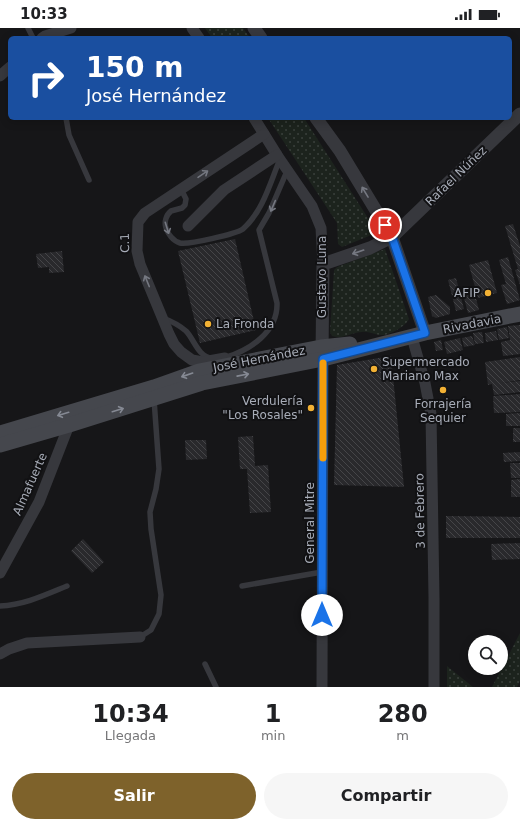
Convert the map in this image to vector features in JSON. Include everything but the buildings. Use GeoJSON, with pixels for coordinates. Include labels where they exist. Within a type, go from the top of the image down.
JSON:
{"type":"FeatureCollection","features":[{"type":"Feature","properties":{"kind":"main road","name":"Rivadavia"},"geometry":{"type":"LineString","coordinates":[[377,345],[520,314]]}},
{"type":"Feature","properties":{"kind":"main road","name":"José Hernández"},"geometry":{"type":"LineString","coordinates":[[0,445],[154,399],[202,383],[361,343],[377,345]]}},
{"type":"Feature","properties":{"kind":"main road","name":"José Hernández"},"geometry":{"type":"LineString","coordinates":[[0,432],[154,387],[226,362],[322,353]]}},
{"type":"Feature","properties":{"kind":"street"},"geometry":{"type":"LineString","coordinates":[[47,36],[71,28]]}},
{"type":"Feature","properties":{"kind":"street"},"geometry":{"type":"LineString","coordinates":[[0,76],[8,69]]}},
{"type":"Feature","properties":{"kind":"street","name":"Rafael Núñez"},"geometry":{"type":"LineString","coordinates":[[323,264],[370,248],[392,237],[520,114]]}},
{"type":"Feature","properties":{"kind":"street","name":"Gustavo Luna"},"geometry":{"type":"LineString","coordinates":[[255,120],[312,206],[321,228],[323,264],[322,353]]}},
{"type":"Feature","properties":{"kind":"street"},"geometry":{"type":"LineString","coordinates":[[317,120],[340,151],[392,237],[419,335]]}},
{"type":"Feature","properties":{"kind":"street","name":"C.1"},"geometry":{"type":"LineString","coordinates":[[226,362],[203,362],[192,360],[181,352],[174,344],[161,317],[140,264],[137,251],[138,222],[145,213],[264,134]]}},
{"type":"Feature","properties":{"kind":"street"},"geometry":{"type":"LineString","coordinates":[[188,226],[224,190],[279,157]]}},
{"type":"Feature","properties":{"kind":"street","name":"3 de Febrero"},"geometry":{"type":"LineString","coordinates":[[419,335],[425,383],[431,414],[434,687]]}},
{"type":"Feature","properties":{"kind":"street","name":"General Mitre"},"geometry":{"type":"LineString","coordinates":[[322,353],[322,687]]}},
{"type":"Feature","properties":{"kind":"street","name":"Almafuerte"},"geometry":{"type":"LineString","coordinates":[[0,573],[39,502],[69,425]]}},
{"type":"Feature","properties":{"kind":"street"},"geometry":{"type":"LineString","coordinates":[[0,654],[27,643],[140,637]]}},
{"type":"Feature","properties":{"kind":"lane"},"geometry":{"type":"LineString","coordinates":[[66,120],[69,135],[89,180]]}},
{"type":"Feature","properties":{"kind":"lane"},"geometry":{"type":"LineString","coordinates":[[181,189],[186,199],[185,204],[182,208],[171,211],[165,224],[168,233],[174,240],[186,244],[233,233],[242,229],[256,214],[262,203],[279,157]]}},
{"type":"Feature","properties":{"kind":"lane"},"geometry":{"type":"LineString","coordinates":[[161,317],[180,326],[186,331],[195,345],[209,358],[226,362],[251,345],[270,328],[275,321],[278,312],[278,303],[259,230],[270,213],[288,170]]}},
{"type":"Feature","properties":{"kind":"lane"},"geometry":{"type":"LineString","coordinates":[[140,637],[151,630],[159,614],[161,595],[151,529],[150,512],[159,469],[154,399]]}},
{"type":"Feature","properties":{"kind":"lane"},"geometry":{"type":"LineString","coordinates":[[242,586],[323,572]]}},
{"type":"Feature","properties":{"kind":"lane"},"geometry":{"type":"LineString","coordinates":[[0,606],[11,606],[32,600],[67,586]]}},
{"type":"Feature","properties":{"kind":"lane"},"geometry":{"type":"LineString","coordinates":[[205,664],[216,687]]}},
{"type":"Feature","properties":{"kind":"shaded area"},"geometry":{"type":"Polygon","coordinates":[[[205,28],[243,28],[249,36],[211,36],[205,28]]]}},
{"type":"Feature","properties":{"kind":"shaded area"},"geometry":{"type":"Polygon","coordinates":[[[269,120],[305,120],[375,229],[374,234],[342,247],[338,244],[337,223],[269,120]]]}},
{"type":"Feature","properties":{"kind":"shaded area"},"geometry":{"type":"Polygon","coordinates":[[[385,249],[409,319],[401,327],[384,335],[358,332],[340,337],[332,336],[330,332],[334,270],[337,267],[385,249]]]}},
{"type":"Feature","properties":{"kind":"shaded area"},"geometry":{"type":"Polygon","coordinates":[[[520,633],[520,681],[517,687],[492,687],[498,675],[508,675],[508,656],[520,633]]]}},
{"type":"Feature","properties":{"kind":"shaded area"},"geometry":{"type":"Polygon","coordinates":[[[447,666],[473,687],[447,687],[447,666]]]}},
{"type":"Feature","properties":{"kind":"slow traffic"},"geometry":{"type":"LineString","coordinates":[[323,363],[323,458]]}},
{"type":"Feature","properties":{"kind":"place","name":"AFIP"},"geometry":{"type":"Point","coordinates":[488,293]}},
{"type":"Feature","properties":{"kind":"place","name":"La Fronda"},"geometry":{"type":"Point","coordinates":[208,324]}},
{"type":"Feature","properties":{"kind":"place","name":"Supermercado Mariano Max"},"geometry":{"type":"Point","coordinates":[374,369]}},
{"type":"Feature","properties":{"kind":"place","name":"Forrajería Sequier"},"geometry":{"type":"Point","coordinates":[443,390]}},
{"type":"Feature","properties":{"kind":"place","name":"Verdulería \"Los Rosales\""},"geometry":{"type":"Point","coordinates":[311,408]}},
{"type":"Feature","properties":{"kind":"route"},"geometry":{"type":"LineString","coordinates":[[322,615],[323,359],[425,333],[392,237],[385,225]]}}]}
